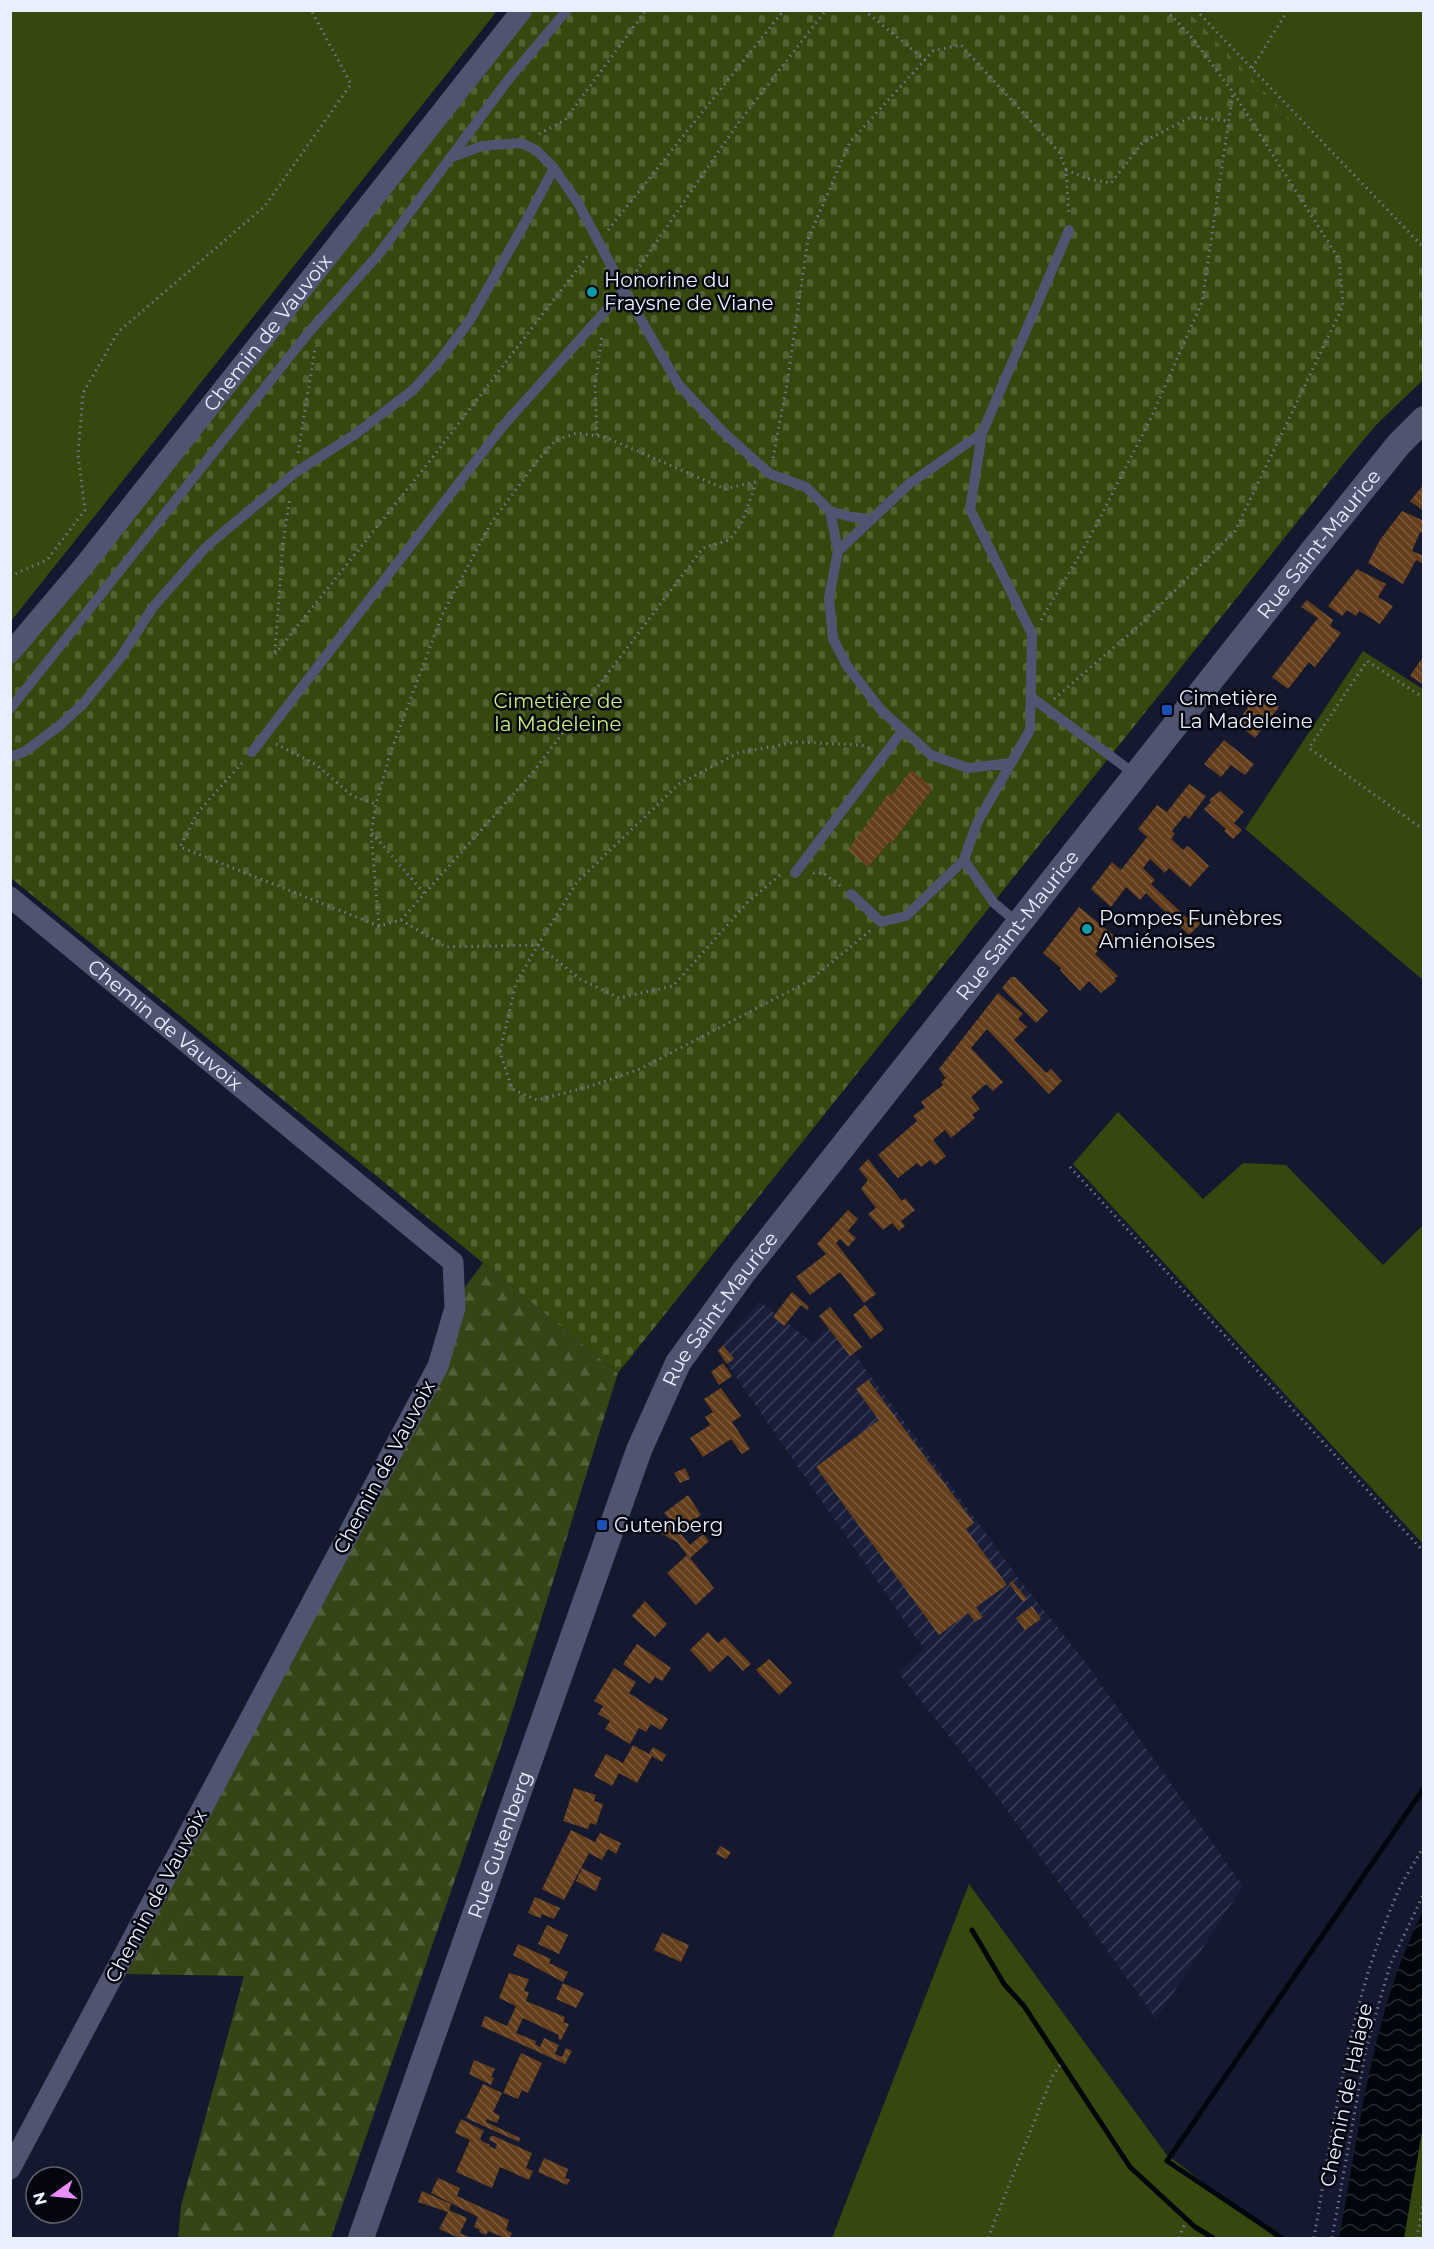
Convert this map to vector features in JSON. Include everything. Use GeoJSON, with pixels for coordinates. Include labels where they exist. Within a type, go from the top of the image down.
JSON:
{"type":"FeatureCollection","features":[{"type":"Feature","properties":{"kind":"street","name":"Chemin de Vauvoix"},"geometry":{"type":"LineString","coordinates":[[10,653],[86,562],[522,10]]}},
{"type":"Feature","properties":{"kind":"street","name":"Rue Saint-Maurice"},"geometry":{"type":"LineString","coordinates":[[639,1450],[678,1363],[743,1274],[1315,548],[1399,444],[1424,419]]}},
{"type":"Feature","properties":{"kind":"street","name":"Chemin de Vauvoix"},"geometry":{"type":"LineString","coordinates":[[10,897],[453,1262],[455,1308],[438,1366],[10,2169]]}},
{"type":"Feature","properties":{"kind":"street","name":"Rue Gutenberg"},"geometry":{"type":"LineString","coordinates":[[361,2238],[639,1450]]}},
{"type":"Feature","properties":{"kind":"lane"},"geometry":{"type":"LineString","coordinates":[[10,709],[309,332],[379,254],[508,80],[567,10]]}},
{"type":"Feature","properties":{"kind":"lane"},"geometry":{"type":"LineString","coordinates":[[452,157],[482,146],[521,143],[536,150],[554,168],[578,203],[624,290],[678,384],[699,409],[770,474],[806,487],[830,511],[851,518],[872,519]]}},
{"type":"Feature","properties":{"kind":"lane"},"geometry":{"type":"LineString","coordinates":[[10,757],[24,752],[59,726],[83,704],[120,657],[153,607],[212,543],[296,472],[354,435],[414,390],[470,320],[554,168]]}},
{"type":"Feature","properties":{"kind":"lane"},"geometry":{"type":"LineString","coordinates":[[851,894],[881,922],[906,916],[964,860],[977,823],[1030,730],[1032,634],[969,509],[982,433],[1069,231]]}},
{"type":"Feature","properties":{"kind":"lane"},"geometry":{"type":"LineString","coordinates":[[252,752],[502,427],[624,290]]}},
{"type":"Feature","properties":{"kind":"lane"},"geometry":{"type":"LineString","coordinates":[[838,550],[909,484],[982,433]]}},
{"type":"Feature","properties":{"kind":"lane"},"geometry":{"type":"LineString","coordinates":[[830,511],[838,550],[829,598],[833,639],[847,666],[881,710],[931,755],[968,768],[1011,763]]}},
{"type":"Feature","properties":{"kind":"lane"},"geometry":{"type":"LineString","coordinates":[[1030,697],[1137,775]]}},
{"type":"Feature","properties":{"kind":"lane"},"geometry":{"type":"LineString","coordinates":[[795,873],[903,730]]}},
{"type":"Feature","properties":{"kind":"lane"},"geometry":{"type":"LineString","coordinates":[[964,860],[994,903],[1020,925]]}},
{"type":"Feature","properties":{"kind":"path"},"geometry":{"type":"LineString","coordinates":[[10,576],[47,560],[85,510],[78,454],[83,393],[118,332],[265,206],[351,84],[311,10]]}},
{"type":"Feature","properties":{"kind":"path"},"geometry":{"type":"LineString","coordinates":[[521,143],[565,120],[646,10]]}},
{"type":"Feature","properties":{"kind":"path"},"geometry":{"type":"LineString","coordinates":[[275,654],[429,462],[599,241],[783,10]]}},
{"type":"Feature","properties":{"kind":"path"},"geometry":{"type":"LineString","coordinates":[[624,290],[676,210],[739,122],[826,10]]}},
{"type":"Feature","properties":{"kind":"path"},"geometry":{"type":"LineString","coordinates":[[864,10],[925,60]]}},
{"type":"Feature","properties":{"kind":"path"},"geometry":{"type":"LineString","coordinates":[[1046,708],[1052,700],[1142,623],[1235,531],[1343,306],[1339,260],[1233,92],[1189,34],[1166,10]]}},
{"type":"Feature","properties":{"kind":"path"},"geometry":{"type":"LineString","coordinates":[[1196,10],[1424,248]]}},
{"type":"Feature","properties":{"kind":"path"},"geometry":{"type":"LineString","coordinates":[[1252,68],[1288,10]]}},
{"type":"Feature","properties":{"kind":"path"},"geometry":{"type":"LineString","coordinates":[[1032,634],[1089,539],[1151,418],[1202,302],[1233,92]]}},
{"type":"Feature","properties":{"kind":"path"},"geometry":{"type":"LineString","coordinates":[[1066,170],[1089,179],[1111,183],[1143,142],[1191,117],[1229,122]]}},
{"type":"Feature","properties":{"kind":"path"},"geometry":{"type":"LineString","coordinates":[[597,435],[596,377],[607,309]]}},
{"type":"Feature","properties":{"kind":"path"},"geometry":{"type":"LineString","coordinates":[[376,804],[352,796],[318,765],[276,744],[252,752],[198,812],[180,847],[379,926],[401,921],[533,772],[703,548],[729,540],[741,525],[756,482]]}},
{"type":"Feature","properties":{"kind":"path"},"geometry":{"type":"LineString","coordinates":[[1424,698],[1366,661],[1309,748],[1424,830]]}},
{"type":"Feature","properties":{"kind":"path"},"geometry":{"type":"LineString","coordinates":[[881,922],[809,981],[640,1069],[588,1087],[537,1100],[513,1089],[500,1052],[516,983],[577,882],[679,784],[738,753],[796,742],[860,745],[886,754]]}},
{"type":"Feature","properties":{"kind":"path"},"geometry":{"type":"LineString","coordinates":[[371,831],[424,893]]}},
{"type":"Feature","properties":{"kind":"path"},"geometry":{"type":"LineString","coordinates":[[401,921],[446,947],[538,945],[580,979],[619,998],[673,986],[748,902],[783,873],[824,873],[851,894]]}},
{"type":"Feature","properties":{"kind":"path"},"geometry":{"type":"LineString","coordinates":[[1070,1167],[1424,1552]]}},
{"type":"Feature","properties":{"kind":"path"},"geometry":{"type":"LineString","coordinates":[[1314,2238],[1346,2050],[1373,1956],[1393,1903],[1424,1846]]}},
{"type":"Feature","properties":{"kind":"path","name":"Chemin de Halage"},"geometry":{"type":"LineString","coordinates":[[1332,2238],[1366,2049],[1390,1965],[1424,1893]]}},
{"type":"Feature","properties":{"kind":"path"},"geometry":{"type":"LineString","coordinates":[[988,2238],[1052,2076],[1060,2065]]}},
{"type":"Feature","properties":{"kind":"path"},"geometry":{"type":"LineString","coordinates":[[1417,2238],[1424,2198]]}},
{"type":"Feature","properties":{"kind":"path"},"geometry":{"type":"LineString","coordinates":[[1179,2238],[1185,2223]]}},
{"type":"Feature","properties":{"kind":"shaded area"},"geometry":{"type":"Polygon","coordinates":[[[759,1301],[813,1343],[832,1323],[1022,1583],[1086,1663],[1243,1886],[1156,2019],[1001,1802],[898,1672],[924,1649],[718,1351],[759,1301]]]}},
{"type":"Feature","properties":{"kind":"green space"},"geometry":{"type":"Polygon","coordinates":[[[10,11],[497,11],[11,621],[10,11]]]}},
{"type":"Feature","properties":{"kind":"green space","name":"Cimetière de la Madeleine"},"geometry":{"type":"Polygon","coordinates":[[[532,11],[1187,11],[1423,259],[1423,380],[1376,425],[1345,462],[618,1373],[11,878],[10,663],[532,11]]]}},
{"type":"Feature","properties":{"kind":"green space"},"geometry":{"type":"Polygon","coordinates":[[[1187,11],[1423,11],[1423,266],[1187,11]]]}},
{"type":"Feature","properties":{"kind":"green space"},"geometry":{"type":"Polygon","coordinates":[[[1363,651],[1423,689],[1423,980],[1245,829],[1363,651]]]}},
{"type":"Feature","properties":{"kind":"green space"},"geometry":{"type":"Polygon","coordinates":[[[1118,1112],[1203,1199],[1243,1163],[1286,1165],[1383,1265],[1423,1225],[1423,1544],[1073,1164],[1118,1112]]]}},
{"type":"Feature","properties":{"kind":"green space"},"geometry":{"type":"Polygon","coordinates":[[[483,1263],[618,1373],[505,1735],[331,2238],[178,2238],[181,2206],[244,1976],[126,1974],[438,1379],[462,1291],[483,1263]]]}},
{"type":"Feature","properties":{"kind":"green space"},"geometry":{"type":"Polygon","coordinates":[[[969,1884],[1166,2154],[1276,2238],[832,2238],[969,1884]]]}},
{"type":"Feature","properties":{"kind":"green space"},"geometry":{"type":"Polygon","coordinates":[[[1423,2125],[1423,2238],[1404,2238],[1423,2125]]]}},
{"type":"Feature","properties":{"kind":"water"},"geometry":{"type":"Polygon","coordinates":[[[1423,1911],[1423,2125],[1404,2238],[1339,2238],[1361,2113],[1380,2030],[1391,1990],[1423,1911]]]}},
{"type":"Feature","properties":{"kind":"building"},"geometry":{"type":"Polygon","coordinates":[[[1424,484],[1424,508],[1422,510],[1410,501],[1424,484]]]}},
{"type":"Feature","properties":{"kind":"building"},"geometry":{"type":"Polygon","coordinates":[[[1402,511],[1424,521],[1424,534],[1420,532],[1412,551],[1424,556],[1424,559],[1422,563],[1416,560],[1403,584],[1368,563],[1380,540],[1402,511]]]}},
{"type":"Feature","properties":{"kind":"building"},"geometry":{"type":"Polygon","coordinates":[[[1357,569],[1386,584],[1378,597],[1393,606],[1380,624],[1359,611],[1356,616],[1347,610],[1342,616],[1328,606],[1357,569]]]}},
{"type":"Feature","properties":{"kind":"building"},"geometry":{"type":"Polygon","coordinates":[[[1307,600],[1333,620],[1330,626],[1341,633],[1315,667],[1309,662],[1288,689],[1272,677],[1318,618],[1301,607],[1307,600]]]}},
{"type":"Feature","properties":{"kind":"building"},"geometry":{"type":"Polygon","coordinates":[[[1424,655],[1424,685],[1410,676],[1424,655]]]}},
{"type":"Feature","properties":{"kind":"building"},"geometry":{"type":"Polygon","coordinates":[[[1260,692],[1279,707],[1255,738],[1236,723],[1260,692]]]}},
{"type":"Feature","properties":{"kind":"building"},"geometry":{"type":"Polygon","coordinates":[[[1224,740],[1254,764],[1245,775],[1231,765],[1221,777],[1204,764],[1224,740]]]}},
{"type":"Feature","properties":{"kind":"building"},"geometry":{"type":"Polygon","coordinates":[[[911,770],[933,788],[891,844],[889,842],[868,867],[848,850],[889,793],[892,795],[911,770]]]}},
{"type":"Feature","properties":{"kind":"building"},"geometry":{"type":"Polygon","coordinates":[[[1189,784],[1206,796],[1189,819],[1185,815],[1172,831],[1175,834],[1171,839],[1183,850],[1187,846],[1190,848],[1209,866],[1190,887],[1169,868],[1165,873],[1150,859],[1143,868],[1155,880],[1151,884],[1187,918],[1192,914],[1201,923],[1189,935],[1146,893],[1140,900],[1126,887],[1111,907],[1091,889],[1112,862],[1121,870],[1147,837],[1138,829],[1157,805],[1167,812],[1189,784]]]}},
{"type":"Feature","properties":{"kind":"building"},"geometry":{"type":"Polygon","coordinates":[[[1220,791],[1244,812],[1234,823],[1242,830],[1233,839],[1224,831],[1226,829],[1204,809],[1211,802],[1209,800],[1220,791]]]}},
{"type":"Feature","properties":{"kind":"building"},"geometry":{"type":"Polygon","coordinates":[[[1079,907],[1116,937],[1109,944],[1106,942],[1095,954],[1118,976],[1114,979],[1116,981],[1101,993],[1089,981],[1080,991],[1060,970],[1061,968],[1043,953],[1079,907]]]}},
{"type":"Feature","properties":{"kind":"building"},"geometry":{"type":"Polygon","coordinates":[[[1011,977],[1015,977],[1048,1011],[1036,1023],[1002,988],[1011,977]]]}},
{"type":"Feature","properties":{"kind":"building"},"geometry":{"type":"Polygon","coordinates":[[[998,993],[1023,1014],[1018,1019],[1027,1027],[1014,1040],[1046,1073],[1051,1069],[1062,1081],[1049,1094],[987,1029],[971,1048],[1003,1082],[993,1091],[986,1084],[971,1097],[980,1109],[972,1115],[975,1118],[951,1138],[945,1130],[933,1140],[946,1156],[935,1165],[930,1160],[921,1167],[917,1163],[898,1178],[878,1155],[917,1121],[913,1116],[925,1107],[921,1102],[943,1085],[941,1082],[946,1078],[939,1069],[998,993]]]}},
{"type":"Feature","properties":{"kind":"building"},"geometry":{"type":"Polygon","coordinates":[[[868,1159],[902,1201],[905,1198],[915,1210],[901,1221],[905,1226],[899,1231],[892,1223],[883,1230],[868,1214],[876,1208],[861,1189],[868,1180],[859,1169],[868,1159]]]}},
{"type":"Feature","properties":{"kind":"building"},"geometry":{"type":"Polygon","coordinates":[[[848,1210],[858,1219],[848,1231],[856,1238],[848,1247],[840,1239],[836,1243],[876,1294],[864,1303],[840,1272],[810,1295],[796,1277],[826,1254],[817,1244],[848,1210]]]}},
{"type":"Feature","properties":{"kind":"building"},"geometry":{"type":"Polygon","coordinates":[[[792,1292],[809,1307],[807,1310],[801,1305],[784,1326],[773,1317],[792,1292]]]}},
{"type":"Feature","properties":{"kind":"building"},"geometry":{"type":"Polygon","coordinates":[[[865,1305],[884,1329],[871,1339],[853,1315],[865,1305]]]}},
{"type":"Feature","properties":{"kind":"building"},"geometry":{"type":"Polygon","coordinates":[[[830,1307],[862,1347],[850,1356],[819,1316],[830,1307]]]}},
{"type":"Feature","properties":{"kind":"building"},"geometry":{"type":"Polygon","coordinates":[[[723,1345],[734,1359],[727,1364],[718,1351],[723,1345]]]}},
{"type":"Feature","properties":{"kind":"building"},"geometry":{"type":"Polygon","coordinates":[[[723,1363],[732,1376],[719,1385],[711,1372],[723,1363]]]}},
{"type":"Feature","properties":{"kind":"building"},"geometry":{"type":"Polygon","coordinates":[[[868,1380],[974,1523],[966,1529],[1007,1585],[976,1607],[983,1617],[975,1622],[968,1613],[939,1635],[816,1467],[879,1420],[856,1389],[868,1380]]]}},
{"type":"Feature","properties":{"kind":"building"},"geometry":{"type":"Polygon","coordinates":[[[721,1388],[741,1416],[732,1422],[750,1449],[742,1454],[731,1439],[703,1457],[690,1438],[710,1425],[705,1417],[713,1412],[704,1399],[721,1388]]]}},
{"type":"Feature","properties":{"kind":"building"},"geometry":{"type":"Polygon","coordinates":[[[685,1468],[690,1479],[680,1483],[674,1473],[685,1468]]]}},
{"type":"Feature","properties":{"kind":"building"},"geometry":{"type":"Polygon","coordinates":[[[688,1495],[701,1515],[688,1524],[690,1527],[681,1534],[690,1545],[703,1534],[709,1541],[690,1558],[714,1588],[696,1605],[667,1573],[687,1555],[677,1542],[658,1532],[669,1518],[664,1513],[688,1495]]]}},
{"type":"Feature","properties":{"kind":"building"},"geometry":{"type":"Polygon","coordinates":[[[1012,1581],[1027,1599],[1023,1602],[1009,1583],[1012,1581]]]}},
{"type":"Feature","properties":{"kind":"building"},"geometry":{"type":"Polygon","coordinates":[[[645,1601],[667,1624],[655,1637],[632,1616],[645,1601]]]}},
{"type":"Feature","properties":{"kind":"building"},"geometry":{"type":"Polygon","coordinates":[[[1032,1606],[1041,1619],[1025,1630],[1016,1618],[1032,1606]]]}},
{"type":"Feature","properties":{"kind":"building"},"geometry":{"type":"Polygon","coordinates":[[[708,1632],[718,1643],[725,1637],[751,1664],[743,1671],[728,1655],[710,1672],[690,1650],[708,1632]]]}},
{"type":"Feature","properties":{"kind":"building"},"geometry":{"type":"Polygon","coordinates":[[[637,1644],[671,1668],[662,1681],[655,1677],[650,1684],[623,1664],[637,1644]]]}},
{"type":"Feature","properties":{"kind":"building"},"geometry":{"type":"Polygon","coordinates":[[[769,1659],[792,1683],[779,1695],[756,1670],[769,1659]]]}},
{"type":"Feature","properties":{"kind":"building"},"geometry":{"type":"Polygon","coordinates":[[[614,1668],[636,1682],[629,1693],[668,1719],[661,1730],[651,1724],[646,1732],[639,1728],[630,1744],[605,1729],[610,1721],[598,1714],[603,1706],[594,1701],[614,1668]]]}},
{"type":"Feature","properties":{"kind":"building"},"geometry":{"type":"Polygon","coordinates":[[[633,1745],[649,1754],[653,1747],[666,1755],[662,1762],[652,1756],[637,1783],[619,1773],[612,1786],[594,1776],[606,1754],[623,1763],[633,1745]]]}},
{"type":"Feature","properties":{"kind":"building"},"geometry":{"type":"Polygon","coordinates":[[[574,1788],[596,1795],[594,1801],[603,1804],[596,1825],[590,1823],[588,1829],[563,1821],[574,1788]]]}},
{"type":"Feature","properties":{"kind":"building"},"geometry":{"type":"Polygon","coordinates":[[[571,1830],[595,1842],[600,1833],[621,1843],[616,1854],[608,1849],[602,1860],[589,1853],[564,1900],[542,1889],[571,1830]]]}},
{"type":"Feature","properties":{"kind":"building"},"geometry":{"type":"Polygon","coordinates":[[[720,1846],[731,1852],[726,1859],[716,1854],[720,1846]]]}},
{"type":"Feature","properties":{"kind":"building"},"geometry":{"type":"Polygon","coordinates":[[[582,1868],[601,1878],[596,1891],[576,1881],[582,1868]]]}},
{"type":"Feature","properties":{"kind":"building"},"geometry":{"type":"Polygon","coordinates":[[[535,1897],[560,1908],[554,1919],[542,1914],[540,1918],[528,1913],[535,1897]]]}},
{"type":"Feature","properties":{"kind":"building"},"geometry":{"type":"Polygon","coordinates":[[[547,1925],[568,1935],[559,1954],[538,1944],[547,1925]]]}},
{"type":"Feature","properties":{"kind":"building"},"geometry":{"type":"Polygon","coordinates":[[[662,1933],[689,1945],[681,1962],[654,1950],[662,1933]]]}},
{"type":"Feature","properties":{"kind":"building"},"geometry":{"type":"Polygon","coordinates":[[[518,1944],[551,1959],[549,1963],[568,1972],[563,1982],[513,1955],[518,1944]]]}},
{"type":"Feature","properties":{"kind":"building"},"geometry":{"type":"Polygon","coordinates":[[[509,1973],[529,1979],[524,1991],[529,1992],[526,2001],[565,2017],[563,2022],[569,2024],[561,2040],[558,2039],[559,2035],[523,2018],[516,2033],[536,2041],[535,2044],[540,2047],[544,2038],[559,2045],[555,2054],[562,2057],[566,2048],[572,2051],[565,2064],[481,2026],[485,2016],[507,2026],[516,2006],[499,1998],[509,1973]]]}},
{"type":"Feature","properties":{"kind":"building"},"geometry":{"type":"Polygon","coordinates":[[[563,1983],[584,1993],[576,2008],[556,1999],[563,1983]]]}},
{"type":"Feature","properties":{"kind":"building"},"geometry":{"type":"Polygon","coordinates":[[[521,2053],[542,2063],[528,2093],[522,2090],[518,2099],[503,2093],[521,2053]]]}},
{"type":"Feature","properties":{"kind":"building"},"geometry":{"type":"Polygon","coordinates":[[[474,2060],[495,2069],[491,2077],[494,2078],[491,2085],[469,2074],[474,2060]]]}},
{"type":"Feature","properties":{"kind":"building"},"geometry":{"type":"Polygon","coordinates":[[[483,2084],[502,2093],[493,2112],[500,2116],[497,2123],[487,2119],[486,2122],[520,2138],[519,2142],[466,2118],[483,2084]]]}},
{"type":"Feature","properties":{"kind":"building"},"geometry":{"type":"Polygon","coordinates":[[[461,2119],[484,2131],[480,2138],[495,2149],[497,2144],[489,2140],[491,2136],[532,2153],[526,2168],[533,2171],[529,2180],[500,2167],[492,2188],[456,2172],[470,2140],[455,2133],[461,2119]]]}},
{"type":"Feature","properties":{"kind":"building"},"geometry":{"type":"Polygon","coordinates":[[[544,2158],[568,2169],[565,2178],[570,2180],[567,2185],[538,2172],[544,2158]]]}},
{"type":"Feature","properties":{"kind":"building"},"geometry":{"type":"Polygon","coordinates":[[[438,2178],[460,2188],[457,2196],[509,2220],[506,2230],[512,2233],[510,2238],[488,2231],[486,2235],[479,2232],[480,2230],[474,2227],[478,2217],[431,2193],[438,2178]]]}},
{"type":"Feature","properties":{"kind":"building"},"geometry":{"type":"Polygon","coordinates":[[[422,2191],[451,2204],[449,2210],[467,2218],[460,2233],[471,2238],[459,2238],[439,2229],[448,2212],[418,2202],[422,2191]]]}},
{"type":"Feature","properties":{"kind":"waterway"},"geometry":{"type":"LineString","coordinates":[[1282,2238],[1167,2161],[1424,1788]]}},
{"type":"Feature","properties":{"kind":"waterway"},"geometry":{"type":"LineString","coordinates":[[972,1930],[1004,1984],[1024,2006],[1130,2167],[1195,2227],[1213,2238]]}},
{"type":"Feature","properties":{"kind":"place","name":"Honorine du Fraysne de Viane"},"geometry":{"type":"Point","coordinates":[592,292]}},
{"type":"Feature","properties":{"kind":"place","name":"Cimetière La Madeleine"},"geometry":{"type":"Point","coordinates":[1167,710]}},
{"type":"Feature","properties":{"kind":"place","name":"Pompes Funèbres Amiénoises"},"geometry":{"type":"Point","coordinates":[1087,929]}},
{"type":"Feature","properties":{"kind":"place","name":"Gutenberg"},"geometry":{"type":"Point","coordinates":[602,1525]}}]}
